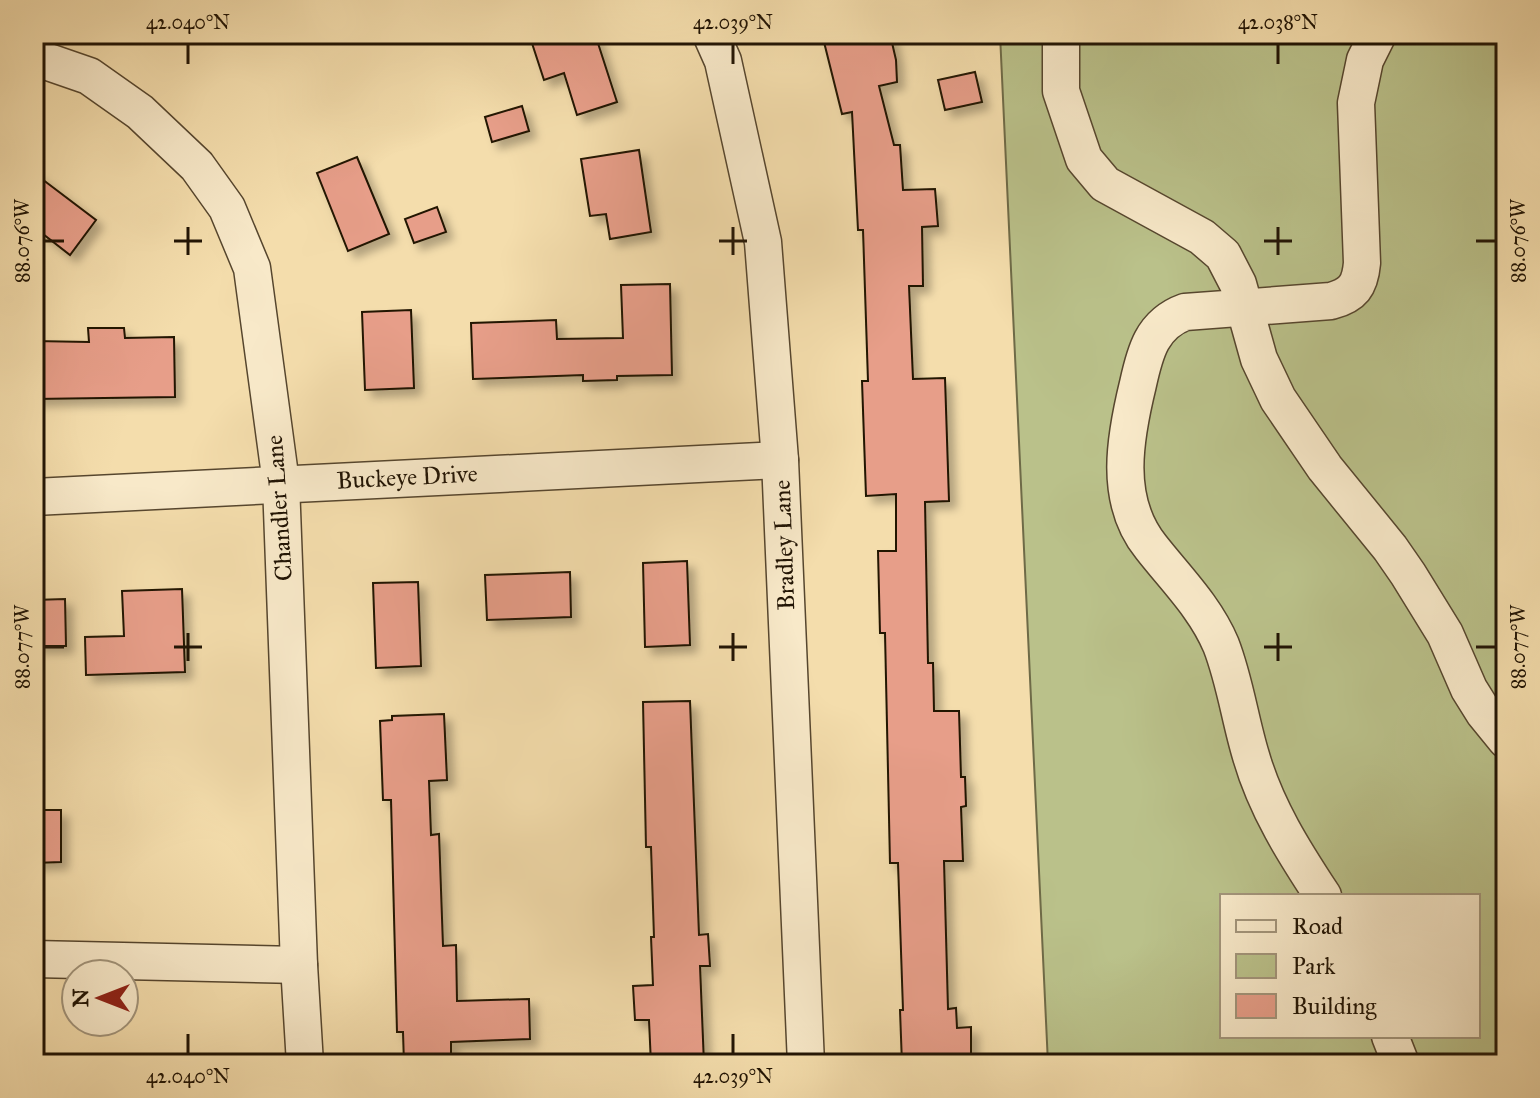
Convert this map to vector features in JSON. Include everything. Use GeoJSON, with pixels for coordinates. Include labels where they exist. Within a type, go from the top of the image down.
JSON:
{"type":"FeatureCollection","features":[{"type":"Feature","properties":{"kind":"street","name":"Bradley Lane"},"geometry":{"type":"LineString","coordinates":[[711,34],[723,61],[763,242],[780,460],[806,1064]]}},
{"type":"Feature","properties":{"kind":"street"},"geometry":{"type":"LineString","coordinates":[[1061,34],[1061,91],[1078,148],[1090,169],[1117,191],[1181,224],[1215,246],[1230,265],[1259,359],[1278,399],[1325,468],[1408,574],[1445,634],[1469,689],[1506,740]]}},
{"type":"Feature","properties":{"kind":"street"},"geometry":{"type":"LineString","coordinates":[[1322,894],[1289,844],[1263,790],[1248,747],[1227,664],[1215,633],[1202,610],[1142,536],[1132,513],[1126,487],[1128,427],[1144,358],[1157,331],[1171,318],[1185,312],[1331,301],[1351,294],[1356,288],[1362,263],[1357,90],[1365,60],[1378,34]]}},
{"type":"Feature","properties":{"kind":"street","name":"Chandler Lane"},"geometry":{"type":"LineString","coordinates":[[34,57],[89,76],[140,112],[197,166],[227,208],[252,268],[281,483],[305,1064]]}},
{"type":"Feature","properties":{"kind":"street","name":"Buckeye Drive"},"geometry":{"type":"LineString","coordinates":[[34,497],[780,460]]}},
{"type":"Feature","properties":{"kind":"street"},"geometry":{"type":"LineString","coordinates":[[34,959],[299,965]]}},
{"type":"Feature","properties":{"kind":"street"},"geometry":{"type":"LineString","coordinates":[[1391,1038],[1401,1064]]}},
{"type":"Feature","properties":{"kind":"green space"},"geometry":{"type":"Polygon","coordinates":[[[1000,34],[1506,34],[1506,1064],[1048,1064],[1000,34]]]}},
{"type":"Feature","properties":{"kind":"building"},"geometry":{"type":"Polygon","coordinates":[[[529,34],[595,34],[617,102],[577,115],[564,73],[544,80],[529,34]]]}},
{"type":"Feature","properties":{"kind":"building"},"geometry":{"type":"Polygon","coordinates":[[[822,34],[890,34],[897,82],[879,86],[894,145],[900,145],[903,190],[935,189],[938,226],[922,227],[923,286],[909,286],[913,379],[945,378],[949,501],[925,502],[928,663],[933,663],[934,711],[959,711],[961,777],[965,777],[966,806],[961,807],[963,861],[944,861],[948,1009],[956,1008],[957,1028],[971,1027],[971,1064],[902,1064],[898,863],[890,863],[885,633],[880,633],[878,551],[896,551],[896,494],[866,496],[862,381],[868,381],[863,230],[858,230],[852,112],[842,114],[822,34]]]}},
{"type":"Feature","properties":{"kind":"building"},"geometry":{"type":"Polygon","coordinates":[[[975,72],[982,102],[945,110],[938,80],[975,72]]]}},
{"type":"Feature","properties":{"kind":"building"},"geometry":{"type":"Polygon","coordinates":[[[522,106],[529,131],[492,142],[485,117],[522,106]]]}},
{"type":"Feature","properties":{"kind":"building"},"geometry":{"type":"Polygon","coordinates":[[[639,150],[651,232],[610,239],[606,214],[590,216],[581,159],[639,150]]]}},
{"type":"Feature","properties":{"kind":"building"},"geometry":{"type":"Polygon","coordinates":[[[357,157],[389,234],[348,251],[317,173],[357,157]]]}},
{"type":"Feature","properties":{"kind":"building"},"geometry":{"type":"Polygon","coordinates":[[[34,173],[96,220],[70,255],[34,227],[34,173]]]}},
{"type":"Feature","properties":{"kind":"building"},"geometry":{"type":"Polygon","coordinates":[[[437,207],[446,232],[414,243],[405,219],[437,207]]]}},
{"type":"Feature","properties":{"kind":"building"},"geometry":{"type":"Polygon","coordinates":[[[670,284],[672,375],[617,376],[617,380],[583,381],[583,375],[473,379],[471,323],[556,320],[557,339],[623,338],[621,285],[670,284]]]}},
{"type":"Feature","properties":{"kind":"building"},"geometry":{"type":"Polygon","coordinates":[[[411,310],[414,388],[365,390],[362,312],[411,310]]]}},
{"type":"Feature","properties":{"kind":"building"},"geometry":{"type":"Polygon","coordinates":[[[88,328],[124,328],[125,338],[174,337],[175,397],[34,399],[34,341],[89,342],[88,328]]]}},
{"type":"Feature","properties":{"kind":"building"},"geometry":{"type":"Polygon","coordinates":[[[687,561],[690,645],[645,647],[643,563],[687,561]]]}},
{"type":"Feature","properties":{"kind":"building"},"geometry":{"type":"Polygon","coordinates":[[[570,572],[571,617],[487,620],[485,575],[570,572]]]}},
{"type":"Feature","properties":{"kind":"building"},"geometry":{"type":"Polygon","coordinates":[[[418,582],[421,666],[376,668],[373,583],[418,582]]]}},
{"type":"Feature","properties":{"kind":"building"},"geometry":{"type":"Polygon","coordinates":[[[182,589],[185,672],[86,675],[85,637],[124,636],[122,591],[182,589]]]}},
{"type":"Feature","properties":{"kind":"building"},"geometry":{"type":"Polygon","coordinates":[[[65,599],[66,646],[34,646],[34,600],[65,599]]]}},
{"type":"Feature","properties":{"kind":"building"},"geometry":{"type":"Polygon","coordinates":[[[690,701],[699,935],[708,934],[710,966],[700,966],[704,1064],[651,1064],[649,1020],[635,1020],[633,986],[653,985],[651,847],[646,847],[643,702],[690,701]]]}},
{"type":"Feature","properties":{"kind":"building"},"geometry":{"type":"Polygon","coordinates":[[[444,714],[447,780],[429,781],[431,835],[439,834],[443,946],[456,945],[457,1001],[529,999],[530,1039],[451,1042],[451,1064],[404,1064],[403,1032],[397,1032],[391,800],[383,800],[380,721],[392,720],[392,716],[444,714]]]}},
{"type":"Feature","properties":{"kind":"building"},"geometry":{"type":"Polygon","coordinates":[[[34,810],[61,810],[61,862],[34,863],[34,810]]]}}]}
